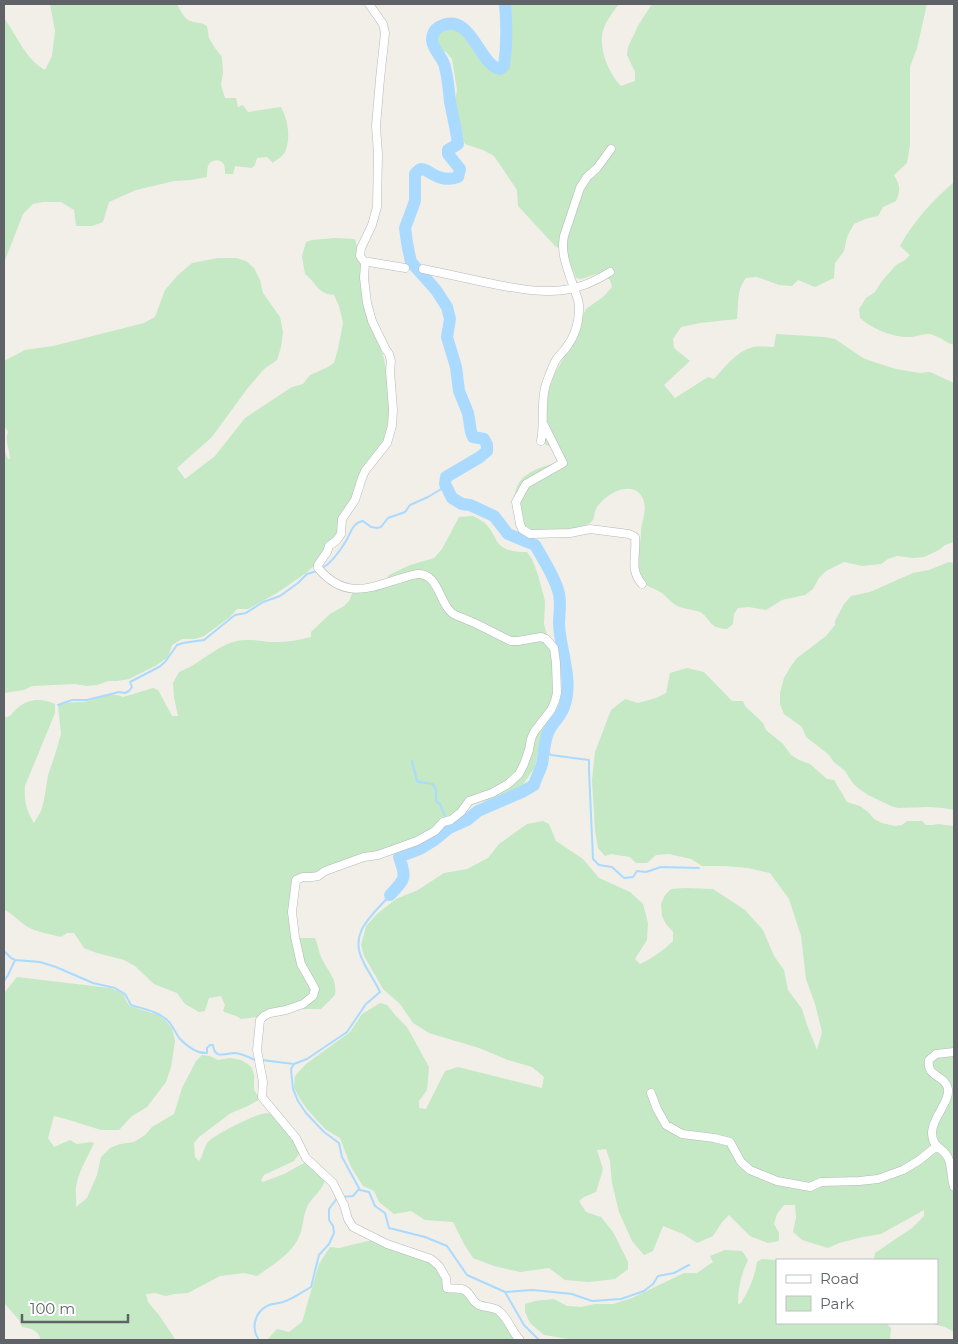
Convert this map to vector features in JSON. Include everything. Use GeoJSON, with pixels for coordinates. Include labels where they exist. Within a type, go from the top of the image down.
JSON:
{"type":"FeatureCollection","features":[{"type":"Feature","properties":{"kind":"street"},"geometry":{"type":"LineString","coordinates":[[369,4],[383,24],[385,32],[376,126],[378,154],[377,207],[372,225],[361,248],[360,256],[365,263],[364,278],[367,303],[372,321],[391,361],[392,426],[387,443],[362,478],[355,500],[342,519],[341,534],[329,546],[318,568],[338,585],[347,588],[369,588],[417,574],[428,576],[452,614],[511,641],[541,637],[550,642],[554,648],[557,693],[551,710],[534,732],[519,774],[508,784],[483,797],[469,801],[461,812],[451,820],[443,822],[434,831],[417,841],[392,851],[364,857],[325,871],[312,878],[303,877],[296,880],[292,912],[295,938],[301,964],[315,989],[315,993],[303,1004],[270,1013],[260,1020],[257,1050],[263,1082],[262,1097],[296,1138],[306,1158],[333,1183],[353,1227],[387,1244],[431,1259],[439,1266],[446,1278],[447,1288],[462,1289],[468,1293],[475,1303],[481,1306],[493,1307],[510,1324],[515,1336],[520,1340]]}},
{"type":"Feature","properties":{"kind":"street"},"geometry":{"type":"LineString","coordinates":[[541,441],[544,424],[543,399],[547,383],[555,361],[574,336],[579,317],[580,306],[563,255],[562,242],[580,188],[611,149]]}},
{"type":"Feature","properties":{"kind":"street"},"geometry":{"type":"LineString","coordinates":[[365,263],[370,262],[405,268]]}},
{"type":"Feature","properties":{"kind":"street"},"geometry":{"type":"LineString","coordinates":[[423,269],[533,290],[557,291],[574,288],[610,272]]}},
{"type":"Feature","properties":{"kind":"street"},"geometry":{"type":"LineString","coordinates":[[544,424],[563,463],[526,484],[516,502],[522,529],[530,534],[570,533],[590,529],[629,534],[635,537],[634,573],[642,584]]}},
{"type":"Feature","properties":{"kind":"street"},"geometry":{"type":"LineString","coordinates":[[954,1052],[936,1054],[929,1060],[928,1065],[930,1071],[946,1083],[947,1100],[938,1112],[932,1131],[934,1143],[947,1155],[949,1160],[954,1187]]}},
{"type":"Feature","properties":{"kind":"street"},"geometry":{"type":"LineString","coordinates":[[651,1092],[657,1109],[666,1125],[682,1134],[730,1142],[741,1162],[750,1170],[777,1181],[810,1187],[821,1182],[859,1182],[878,1179],[903,1170],[937,1146]]}},
{"type":"Feature","properties":{"kind":"green space"},"geometry":{"type":"Polygon","coordinates":[[[50,4],[177,4],[182,14],[188,20],[207,26],[209,38],[222,57],[223,72],[221,85],[225,98],[236,98],[238,107],[243,105],[248,112],[281,107],[288,129],[288,141],[285,152],[273,163],[267,157],[257,158],[252,168],[235,166],[233,174],[225,174],[223,163],[219,161],[211,162],[208,165],[207,177],[174,181],[136,190],[109,202],[103,222],[92,226],[76,226],[74,210],[61,202],[33,204],[23,214],[4,263],[4,18],[32,60],[45,70],[52,56],[55,31],[50,4]]]}},
{"type":"Feature","properties":{"kind":"green space"},"geometry":{"type":"Polygon","coordinates":[[[508,4],[619,4],[604,28],[602,45],[603,53],[612,75],[621,86],[635,81],[635,72],[627,55],[628,47],[639,24],[652,4],[927,4],[917,48],[910,67],[910,145],[907,163],[894,175],[899,188],[896,201],[883,207],[878,216],[854,224],[847,237],[844,251],[835,263],[834,278],[815,287],[798,280],[792,286],[779,285],[757,277],[746,278],[739,293],[737,319],[681,327],[673,339],[674,348],[690,361],[664,385],[675,398],[708,377],[714,379],[732,360],[747,349],[774,347],[776,334],[835,339],[863,358],[896,369],[920,373],[930,372],[954,383],[954,542],[924,557],[897,556],[881,564],[862,566],[844,562],[826,571],[819,578],[813,589],[805,595],[782,600],[766,610],[749,607],[738,608],[734,614],[733,624],[726,629],[714,626],[700,612],[677,606],[662,593],[641,580],[638,562],[645,505],[638,492],[633,489],[621,490],[608,496],[599,504],[591,523],[583,526],[533,531],[524,526],[515,508],[516,489],[524,477],[531,472],[555,463],[557,459],[554,449],[545,444],[546,397],[555,373],[576,337],[586,309],[603,297],[612,287],[610,280],[600,273],[581,279],[576,278],[566,252],[555,246],[518,206],[517,190],[494,156],[465,144],[459,130],[454,107],[457,90],[452,59],[446,52],[440,51],[436,35],[443,27],[451,26],[458,29],[472,43],[490,67],[498,73],[504,70],[507,65],[510,23],[508,4]]]}},
{"type":"Feature","properties":{"kind":"green space"},"geometry":{"type":"Polygon","coordinates":[[[954,182],[954,345],[930,334],[904,337],[884,332],[871,326],[860,318],[859,309],[866,298],[875,292],[896,265],[910,255],[900,246],[905,237],[924,212],[954,182]]]}},
{"type":"Feature","properties":{"kind":"green space"},"geometry":{"type":"Polygon","coordinates":[[[335,238],[355,239],[362,267],[366,312],[383,355],[387,373],[390,409],[385,440],[337,532],[316,564],[277,593],[248,609],[237,609],[230,617],[204,636],[195,639],[182,639],[172,645],[168,657],[157,665],[129,679],[87,686],[75,684],[32,686],[24,690],[4,693],[4,449],[8,459],[10,459],[7,439],[8,432],[4,425],[4,361],[25,350],[53,346],[144,323],[155,317],[165,290],[192,263],[218,258],[236,258],[246,261],[254,268],[260,280],[263,293],[280,317],[283,332],[281,347],[277,360],[264,369],[247,389],[212,437],[177,468],[185,479],[215,456],[245,418],[292,387],[303,384],[310,375],[334,363],[343,323],[339,306],[334,295],[320,290],[305,274],[302,256],[306,242],[335,238]]]}},
{"type":"Feature","properties":{"kind":"green space"},"geometry":{"type":"Polygon","coordinates":[[[473,516],[486,524],[502,547],[511,551],[527,552],[532,559],[545,601],[544,624],[551,650],[558,700],[540,739],[535,767],[520,789],[502,797],[456,811],[420,837],[313,874],[298,877],[292,938],[315,938],[335,985],[335,995],[321,1009],[283,1009],[259,1017],[241,1019],[223,1011],[225,1005],[221,996],[209,998],[205,1011],[199,1012],[185,1004],[177,993],[154,984],[135,966],[124,960],[84,948],[74,933],[67,933],[61,937],[38,931],[26,926],[4,909],[4,718],[10,716],[20,706],[30,701],[42,700],[55,704],[55,713],[25,786],[26,805],[34,823],[41,811],[48,775],[61,734],[58,705],[88,701],[108,695],[123,697],[153,688],[158,690],[172,716],[178,716],[173,683],[179,672],[229,643],[246,640],[294,641],[311,637],[311,632],[330,614],[349,601],[353,591],[379,588],[389,575],[410,565],[434,558],[442,549],[459,517],[473,516]]]}},
{"type":"Feature","properties":{"kind":"green space"},"geometry":{"type":"Polygon","coordinates":[[[949,562],[954,563],[954,810],[929,807],[898,808],[868,795],[858,788],[828,754],[806,737],[802,727],[784,714],[780,704],[780,693],[784,678],[791,666],[797,658],[826,636],[835,625],[835,621],[844,604],[851,596],[870,592],[913,573],[929,570],[949,562]]]}},
{"type":"Feature","properties":{"kind":"green space"},"geometry":{"type":"Polygon","coordinates":[[[687,668],[704,672],[732,701],[743,701],[745,706],[763,723],[766,730],[783,744],[791,755],[810,764],[827,779],[834,780],[847,802],[860,806],[874,819],[895,826],[902,825],[907,821],[922,821],[926,825],[954,826],[954,1332],[945,1327],[932,1324],[938,1324],[938,1259],[874,1259],[875,1253],[912,1228],[924,1216],[924,1210],[881,1234],[839,1243],[828,1248],[802,1240],[793,1232],[796,1218],[795,1205],[784,1205],[777,1214],[774,1224],[779,1233],[779,1241],[768,1243],[750,1236],[729,1215],[713,1236],[697,1243],[683,1234],[663,1226],[653,1251],[644,1255],[632,1241],[619,1212],[606,1149],[597,1150],[603,1169],[596,1192],[579,1201],[586,1212],[601,1217],[613,1232],[628,1262],[628,1269],[615,1279],[589,1282],[565,1280],[549,1268],[520,1272],[494,1266],[473,1258],[453,1222],[425,1220],[411,1211],[394,1214],[379,1202],[374,1191],[363,1186],[351,1167],[340,1138],[325,1129],[307,1109],[294,1088],[295,1076],[306,1064],[350,1032],[362,1014],[380,1003],[387,1005],[407,1027],[429,1067],[427,1090],[419,1101],[419,1108],[426,1109],[445,1071],[458,1067],[542,1088],[544,1077],[532,1067],[429,1033],[413,1023],[400,1004],[383,989],[364,956],[361,945],[366,926],[377,914],[396,899],[418,890],[444,873],[467,869],[488,858],[499,844],[527,824],[543,821],[549,824],[556,841],[583,859],[599,878],[630,892],[643,904],[648,923],[647,940],[635,959],[640,964],[649,960],[673,941],[673,932],[662,916],[661,904],[665,895],[671,889],[713,889],[745,910],[763,930],[774,956],[784,970],[788,990],[802,1009],[817,1050],[822,1032],[806,979],[801,936],[789,899],[770,873],[748,868],[702,866],[691,859],[669,854],[656,855],[647,863],[636,863],[630,857],[611,854],[605,856],[598,848],[592,780],[595,752],[611,710],[625,699],[638,703],[666,693],[670,673],[687,668]]]}},
{"type":"Feature","properties":{"kind":"green space"},"geometry":{"type":"Polygon","coordinates":[[[17,977],[110,988],[124,995],[130,1006],[158,1015],[172,1028],[175,1041],[171,1067],[166,1082],[147,1107],[132,1116],[119,1130],[101,1130],[54,1116],[48,1138],[54,1147],[70,1140],[77,1144],[94,1143],[77,1181],[76,1207],[87,1198],[97,1175],[101,1157],[110,1148],[134,1142],[145,1135],[152,1127],[174,1114],[182,1088],[196,1061],[202,1055],[218,1060],[230,1058],[241,1060],[249,1065],[254,1075],[254,1090],[260,1099],[231,1113],[199,1137],[194,1143],[195,1157],[199,1161],[207,1143],[219,1134],[250,1118],[263,1114],[272,1114],[283,1126],[298,1149],[299,1154],[294,1161],[264,1175],[261,1180],[263,1182],[284,1174],[307,1162],[325,1179],[323,1186],[308,1205],[300,1235],[295,1245],[280,1260],[257,1276],[244,1273],[220,1276],[188,1293],[166,1296],[155,1293],[146,1294],[148,1302],[175,1339],[182,1340],[41,1340],[34,1330],[22,1327],[19,1320],[4,1303],[4,993],[17,977]]]}},
{"type":"Feature","properties":{"kind":"green space"},"geometry":{"type":"Polygon","coordinates":[[[372,1240],[430,1263],[457,1291],[498,1313],[517,1340],[267,1340],[277,1329],[289,1332],[302,1322],[319,1264],[330,1247],[339,1248],[372,1240]]]}},
{"type":"Feature","properties":{"kind":"green space"},"geometry":{"type":"Polygon","coordinates":[[[725,1250],[742,1251],[748,1260],[740,1281],[738,1304],[741,1303],[749,1288],[757,1262],[762,1259],[776,1260],[776,1324],[887,1324],[891,1328],[890,1340],[575,1340],[544,1335],[530,1323],[525,1312],[525,1304],[554,1299],[567,1306],[581,1307],[595,1304],[613,1304],[632,1298],[684,1273],[697,1273],[713,1262],[710,1256],[725,1250]]]}},
{"type":"Feature","properties":{"kind":"waterway"},"geometry":{"type":"LineString","coordinates":[[390,895],[402,881],[404,874],[399,857],[420,849],[449,828],[467,820],[478,811],[534,785],[542,764],[548,733],[562,712],[567,694],[567,674],[559,624],[559,594],[556,584],[535,545],[508,534],[494,516],[470,505],[462,504],[452,498],[445,484],[446,477],[480,457],[487,451],[487,445],[484,439],[473,437],[468,413],[459,391],[456,367],[447,337],[450,319],[447,307],[436,290],[411,262],[405,228],[415,201],[415,174],[424,169],[439,177],[451,179],[458,177],[460,169],[448,154],[448,150],[458,144],[446,71],[444,63],[433,44],[434,32],[439,27],[450,24],[459,26],[474,40],[486,59],[493,66],[500,69],[504,66],[506,50],[505,4]]}},
{"type":"Feature","properties":{"kind":"waterway"},"geometry":{"type":"LineString","coordinates":[[321,569],[338,553],[352,529],[359,522],[363,521],[371,527],[381,527],[388,518],[405,512],[410,505],[446,486]]}},
{"type":"Feature","properties":{"kind":"waterway"},"geometry":{"type":"LineString","coordinates":[[58,705],[72,700],[87,700],[129,691],[132,687],[130,682],[159,667],[177,645],[204,640],[235,615],[246,613],[263,602],[280,596],[307,574],[317,571]]}},
{"type":"Feature","properties":{"kind":"waterway"},"geometry":{"type":"LineString","coordinates":[[544,749],[551,755],[589,760],[593,859],[599,865],[612,867],[624,878],[633,877],[637,871],[646,872],[661,867],[699,868]]}},
{"type":"Feature","properties":{"kind":"waterway"},"geometry":{"type":"LineString","coordinates":[[412,761],[417,781],[433,784],[436,790],[436,801],[440,804],[446,819]]}},
{"type":"Feature","properties":{"kind":"waterway"},"geometry":{"type":"LineString","coordinates":[[390,895],[364,925],[358,941],[363,961],[380,992],[366,1004],[347,1032],[307,1059],[294,1064],[291,1069],[293,1089],[298,1101],[306,1113],[324,1132],[339,1143],[342,1157],[360,1190],[369,1192],[375,1206],[385,1213],[389,1228],[425,1237],[447,1246],[467,1275],[505,1292],[533,1290],[572,1294],[592,1301],[621,1299],[644,1291],[653,1284],[658,1276],[674,1273],[689,1265]]}},
{"type":"Feature","properties":{"kind":"waterway"},"geometry":{"type":"LineString","coordinates":[[4,951],[15,960],[40,962],[93,983],[115,988],[125,994],[131,1005],[159,1014],[167,1020],[180,1039],[196,1051],[207,1053],[207,1048],[213,1045],[214,1050],[218,1054],[235,1053],[255,1060]]}},
{"type":"Feature","properties":{"kind":"waterway"},"geometry":{"type":"LineString","coordinates":[[4,981],[15,960]]}},
{"type":"Feature","properties":{"kind":"waterway"},"geometry":{"type":"LineString","coordinates":[[262,1060],[294,1064]]}},
{"type":"Feature","properties":{"kind":"waterway"},"geometry":{"type":"LineString","coordinates":[[343,1197],[353,1196],[359,1189]]}},
{"type":"Feature","properties":{"kind":"waterway"},"geometry":{"type":"LineString","coordinates":[[259,1340],[255,1331],[255,1322],[259,1313],[269,1305],[281,1303],[311,1287],[319,1255],[329,1244],[334,1233],[333,1226],[329,1220],[329,1209],[338,1197]]}},
{"type":"Feature","properties":{"kind":"waterway"},"geometry":{"type":"LineString","coordinates":[[505,1292],[524,1325],[539,1340]]}}]}
